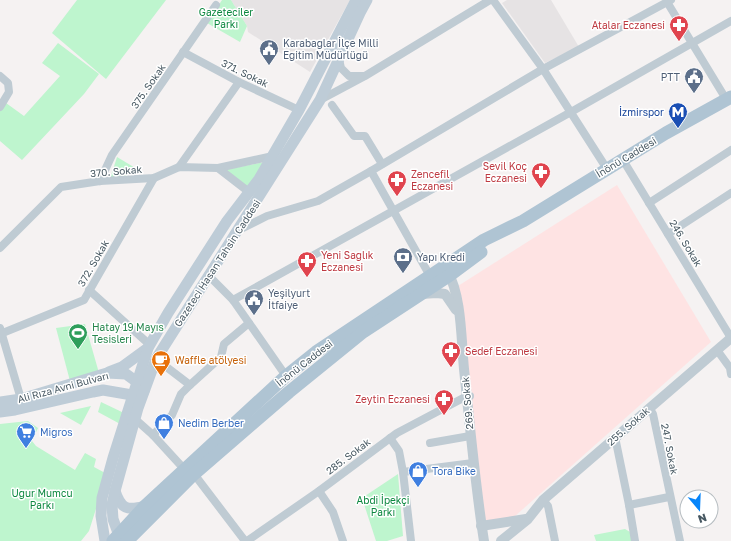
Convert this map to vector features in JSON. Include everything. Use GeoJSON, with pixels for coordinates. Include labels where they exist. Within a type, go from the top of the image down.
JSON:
{"type":"FeatureCollection","features":[{"type":"Feature","properties":{"kind":"main road","name":"Gazeteci Hasan Tahsin Caddesi"},"geometry":{"type":"LineString","coordinates":[[128,395],[137,382],[149,346],[168,313],[227,222],[260,178],[299,110],[356,0]]}},
{"type":"Feature","properties":{"kind":"main road","name":"Gazeteci Hasan Tahsin Caddesi"},"geometry":{"type":"LineString","coordinates":[[118,540],[113,518],[112,505],[135,419],[156,359],[320,100],[367,0]]}},
{"type":"Feature","properties":{"kind":"main road","name":"İnönü Caddesi"},"geometry":{"type":"LineString","coordinates":[[118,540],[145,506],[190,472],[363,332],[421,294],[447,270],[522,220],[666,133],[729,98]]}},
{"type":"Feature","properties":{"kind":"main road","name":"İnönü Caddesi"},"geometry":{"type":"LineString","coordinates":[[118,540],[190,472],[286,376],[316,352],[430,276],[447,270]]}},
{"type":"Feature","properties":{"kind":"main road"},"geometry":{"type":"LineString","coordinates":[[107,373],[122,367],[149,346]]}},
{"type":"Feature","properties":{"kind":"main road","name":"Ali Rıza Avni Bulvarı"},"geometry":{"type":"LineString","coordinates":[[0,402],[21,399],[107,373],[126,374],[137,382],[144,391]]}},
{"type":"Feature","properties":{"kind":"main road","name":"Ali Rıza Avni Bulvarı"},"geometry":{"type":"LineString","coordinates":[[0,412],[103,390],[128,395]]}},
{"type":"Feature","properties":{"kind":"main road"},"geometry":{"type":"LineString","coordinates":[[106,541],[101,516],[102,498],[129,408],[128,395],[144,391]]}},
{"type":"Feature","properties":{"kind":"main road"},"geometry":{"type":"LineString","coordinates":[[115,491],[118,501],[124,508],[133,510],[145,506]]}},
{"type":"Feature","properties":{"kind":"main road"},"geometry":{"type":"LineString","coordinates":[[104,528],[108,536],[118,540]]}},
{"type":"Feature","properties":{"kind":"street"},"geometry":{"type":"LineString","coordinates":[[320,100],[364,76],[491,0],[543,69],[607,169]]}},
{"type":"Feature","properties":{"kind":"street"},"geometry":{"type":"LineString","coordinates":[[239,230],[267,216],[318,201],[543,69],[669,1],[692,43],[729,98]]}},
{"type":"Feature","properties":{"kind":"street","name":"375. Sokak"},"geometry":{"type":"LineString","coordinates":[[100,181],[112,155],[216,4]]}},
{"type":"Feature","properties":{"kind":"street"},"geometry":{"type":"LineString","coordinates":[[233,300],[731,22]]}},
{"type":"Feature","properties":{"kind":"street","name":"371. Sokak"},"geometry":{"type":"LineString","coordinates":[[184,52],[239,82],[299,110]]}},
{"type":"Feature","properties":{"kind":"street"},"geometry":{"type":"LineString","coordinates":[[339,59],[341,68],[349,76],[364,76]]}},
{"type":"Feature","properties":{"kind":"street"},"geometry":{"type":"LineString","coordinates":[[0,76],[8,83],[9,92],[14,100]]}},
{"type":"Feature","properties":{"kind":"street"},"geometry":{"type":"LineString","coordinates":[[178,167],[239,82]]}},
{"type":"Feature","properties":{"kind":"street"},"geometry":{"type":"LineString","coordinates":[[0,107],[9,92]]}},
{"type":"Feature","properties":{"kind":"street"},"geometry":{"type":"LineString","coordinates":[[332,105],[354,136],[365,136],[382,164]]}},
{"type":"Feature","properties":{"kind":"street"},"geometry":{"type":"LineString","coordinates":[[649,203],[731,150]]}},
{"type":"Feature","properties":{"kind":"street","name":"370. Sokak"},"geometry":{"type":"LineString","coordinates":[[0,248],[62,187],[100,181],[154,178],[178,167],[218,168],[273,156]]}},
{"type":"Feature","properties":{"kind":"street","name":"246. Sokak"},"geometry":{"type":"LineString","coordinates":[[623,160],[731,338]]}},
{"type":"Feature","properties":{"kind":"street"},"geometry":{"type":"LineString","coordinates":[[218,168],[249,192]]}},
{"type":"Feature","properties":{"kind":"street"},"geometry":{"type":"LineString","coordinates":[[371,171],[430,276]]}},
{"type":"Feature","properties":{"kind":"street","name":"372. Sokak"},"geometry":{"type":"LineString","coordinates":[[1,331],[84,300],[154,178]]}},
{"type":"Feature","properties":{"kind":"street"},"geometry":{"type":"LineString","coordinates":[[668,234],[731,193]]}},
{"type":"Feature","properties":{"kind":"street","name":"269. Sokak"},"geometry":{"type":"LineString","coordinates":[[447,270],[454,288],[458,313],[468,396],[473,463],[484,541]]}},
{"type":"Feature","properties":{"kind":"street"},"geometry":{"type":"LineString","coordinates":[[208,275],[233,300],[286,376]]}},
{"type":"Feature","properties":{"kind":"street"},"geometry":{"type":"LineString","coordinates":[[89,290],[149,346]]}},
{"type":"Feature","properties":{"kind":"street"},"geometry":{"type":"LineString","coordinates":[[421,294],[445,294],[458,313]]}},
{"type":"Feature","properties":{"kind":"street"},"geometry":{"type":"LineString","coordinates":[[153,435],[172,415],[181,394],[221,356],[224,344],[249,323]]}},
{"type":"Feature","properties":{"kind":"street"},"geometry":{"type":"LineString","coordinates":[[1,331],[21,399]]}},
{"type":"Feature","properties":{"kind":"street","name":"255. Sokak"},"geometry":{"type":"LineString","coordinates":[[501,541],[528,519],[543,500],[731,338]]}},
{"type":"Feature","properties":{"kind":"street"},"geometry":{"type":"LineString","coordinates":[[717,350],[730,368],[731,374]]}},
{"type":"Feature","properties":{"kind":"street"},"geometry":{"type":"LineString","coordinates":[[156,359],[190,385]]}},
{"type":"Feature","properties":{"kind":"street","name":"285. Sokak"},"geometry":{"type":"LineString","coordinates":[[246,541],[319,491],[397,433],[468,396]]}},
{"type":"Feature","properties":{"kind":"street","name":"247. Sokak"},"geometry":{"type":"LineString","coordinates":[[649,408],[652,414],[669,497],[680,541]]}},
{"type":"Feature","properties":{"kind":"street"},"geometry":{"type":"LineString","coordinates":[[135,419],[190,472],[246,541]]}},
{"type":"Feature","properties":{"kind":"street"},"geometry":{"type":"LineString","coordinates":[[430,443],[470,436]]}},
{"type":"Feature","properties":{"kind":"street"},"geometry":{"type":"LineString","coordinates":[[616,437],[635,541]]}},
{"type":"Feature","properties":{"kind":"street"},"geometry":{"type":"LineString","coordinates":[[390,438],[399,450],[411,541]]}},
{"type":"Feature","properties":{"kind":"street"},"geometry":{"type":"LineString","coordinates":[[403,472],[473,463]]}},
{"type":"Feature","properties":{"kind":"street"},"geometry":{"type":"LineString","coordinates":[[319,491],[334,512],[343,541]]}},
{"type":"Feature","properties":{"kind":"street"},"geometry":{"type":"LineString","coordinates":[[629,505],[669,497]]}},
{"type":"Feature","properties":{"kind":"street"},"geometry":{"type":"LineString","coordinates":[[543,500],[548,506],[555,541]]}},
{"type":"Feature","properties":{"kind":"street"},"geometry":{"type":"LineString","coordinates":[[481,526],[528,519]]}},
{"type":"Feature","properties":{"kind":"shaded area"},"geometry":{"type":"Polygon","coordinates":[[[231,0],[350,0],[310,72],[248,32],[247,26],[231,0]]]}},
{"type":"Feature","properties":{"kind":"shaded area"},"geometry":{"type":"Polygon","coordinates":[[[507,0],[551,0],[579,47],[545,63],[502,3],[507,0]]]}},
{"type":"Feature","properties":{"kind":"shaded area"},"geometry":{"type":"Polygon","coordinates":[[[617,185],[711,342],[505,525],[485,523],[458,286],[617,185]]]}},
{"type":"Feature","properties":{"kind":"green space"},"geometry":{"type":"Polygon","coordinates":[[[77,0],[166,0],[106,79],[52,33],[77,0]]]}},
{"type":"Feature","properties":{"kind":"green space","name":"Gazeteciler Parkı"},"geometry":{"type":"Polygon","coordinates":[[[222,0],[231,0],[247,26],[240,42],[207,23],[222,0]]]}},
{"type":"Feature","properties":{"kind":"green space"},"geometry":{"type":"Polygon","coordinates":[[[58,43],[99,74],[84,94],[22,160],[0,141],[0,111],[6,103],[24,116],[60,76],[42,63],[58,43]]]}},
{"type":"Feature","properties":{"kind":"green space"},"geometry":{"type":"Polygon","coordinates":[[[117,157],[142,172],[110,179],[117,157]]]}},
{"type":"Feature","properties":{"kind":"green space"},"geometry":{"type":"Polygon","coordinates":[[[270,161],[251,190],[223,170],[270,161]]]}},
{"type":"Feature","properties":{"kind":"green space","name":"Hatay 19 Mayıs Tesisleri"},"geometry":{"type":"Polygon","coordinates":[[[85,324],[99,373],[70,381],[56,328],[85,324]]]}},
{"type":"Feature","properties":{"kind":"green space"},"geometry":{"type":"Polygon","coordinates":[[[101,402],[124,413],[122,425],[98,412],[101,402]]]}},
{"type":"Feature","properties":{"kind":"green space"},"geometry":{"type":"Polygon","coordinates":[[[91,406],[81,425],[60,413],[91,406]]]}},
{"type":"Feature","properties":{"kind":"green space","name":"Uğur Mumcu Parkı"},"geometry":{"type":"Polygon","coordinates":[[[28,421],[38,428],[32,441],[36,446],[75,470],[85,453],[96,459],[94,467],[107,474],[89,531],[81,541],[0,541],[0,424],[28,421]]]}},
{"type":"Feature","properties":{"kind":"green space","name":"Abdi İpekçi Parkı"},"geometry":{"type":"Polygon","coordinates":[[[398,474],[403,536],[387,541],[376,541],[362,498],[398,474]]]}},
{"type":"Feature","properties":{"kind":"green space"},"geometry":{"type":"Polygon","coordinates":[[[625,529],[630,532],[632,541],[596,541],[594,535],[625,529]]]}},
{"type":"Feature","properties":{"kind":"place","name":"Atalar Eczanesi"},"geometry":{"type":"Point","coordinates":[679,42]}},
{"type":"Feature","properties":{"kind":"place","name":"Karabağlar İlçe Milli Eğitim Müdürlüğü"},"geometry":{"type":"Point","coordinates":[269,66]}},
{"type":"Feature","properties":{"kind":"place","name":"PTT"},"geometry":{"type":"Point","coordinates":[694,94]}},
{"type":"Feature","properties":{"kind":"place","name":"İzmirspor"},"geometry":{"type":"Point","coordinates":[678,129]}},
{"type":"Feature","properties":{"kind":"place","name":"Sevil Koç Eczanesi"},"geometry":{"type":"Point","coordinates":[541,189]}},
{"type":"Feature","properties":{"kind":"place","name":"Zencefil Eczanesi"},"geometry":{"type":"Point","coordinates":[397,197]}},
{"type":"Feature","properties":{"kind":"place","name":"Yapı Kredi"},"geometry":{"type":"Point","coordinates":[403,274]}},
{"type":"Feature","properties":{"kind":"place","name":"Yeni Sağlık Eczanesi"},"geometry":{"type":"Point","coordinates":[307,278]}},
{"type":"Feature","properties":{"kind":"place","name":"Yeşilyurt İtfaiye"},"geometry":{"type":"Point","coordinates":[254,316]}},
{"type":"Feature","properties":{"kind":"place","name":"Hatay 19 Mayıs Tesisleri"},"geometry":{"type":"Point","coordinates":[78,350]}},
{"type":"Feature","properties":{"kind":"place","name":"Sedef Eczanesi"},"geometry":{"type":"Point","coordinates":[451,368]}},
{"type":"Feature","properties":{"kind":"place","name":"Waffle atölyesi"},"geometry":{"type":"Point","coordinates":[161,377]}},
{"type":"Feature","properties":{"kind":"place","name":"Zeytin Eczanesi"},"geometry":{"type":"Point","coordinates":[444,416]}},
{"type":"Feature","properties":{"kind":"place","name":"Nedim Berber"},"geometry":{"type":"Point","coordinates":[164,440]}},
{"type":"Feature","properties":{"kind":"place","name":"Migros"},"geometry":{"type":"Point","coordinates":[26,449]}},
{"type":"Feature","properties":{"kind":"place","name":"Tora Bike"},"geometry":{"type":"Point","coordinates":[418,488]}}]}
